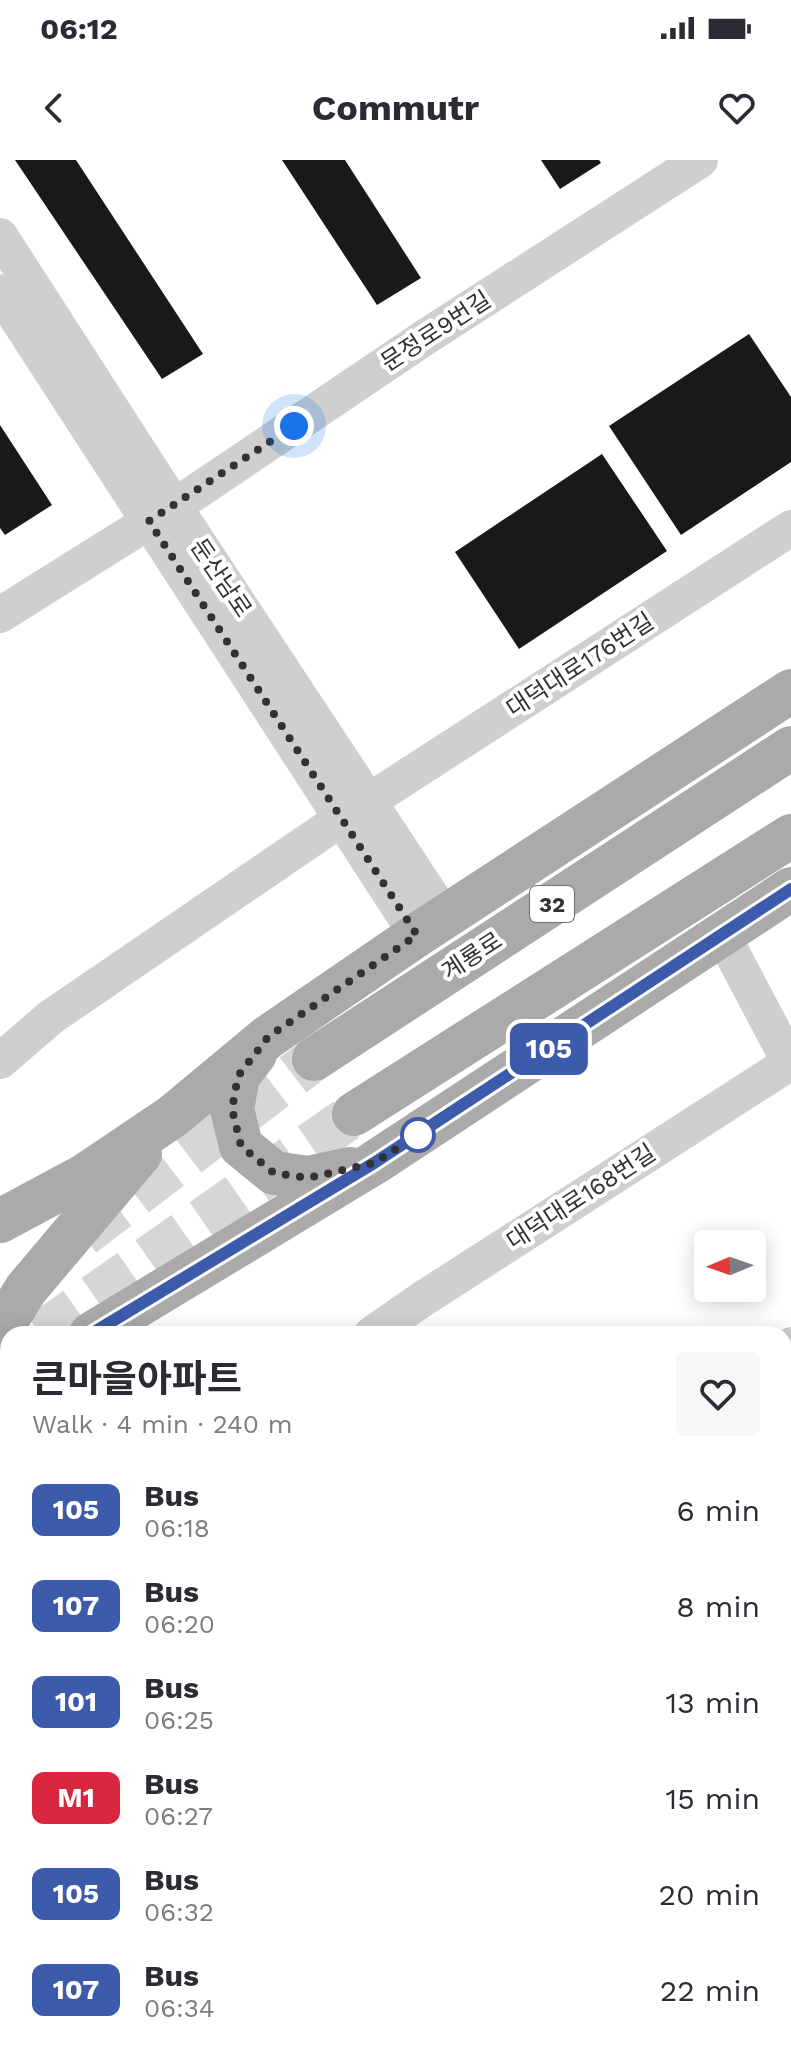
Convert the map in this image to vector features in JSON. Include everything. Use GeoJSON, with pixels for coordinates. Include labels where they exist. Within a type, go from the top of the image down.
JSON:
{"type":"FeatureCollection","features":[{"type":"Feature","properties":{"kind":"main road","name":"32"},"geometry":{"type":"LineString","coordinates":[[0,1249],[84,1176],[173,1116],[268,1037],[431,926],[791,691]]}},
{"type":"Feature","properties":{"kind":"main road","name":"계룡로"},"geometry":{"type":"LineString","coordinates":[[314,1059],[791,748]]}},
{"type":"Feature","properties":{"kind":"main road"},"geometry":{"type":"LineString","coordinates":[[354,1114],[791,836]]}},
{"type":"Feature","properties":{"kind":"main road"},"geometry":{"type":"LineString","coordinates":[[104,1326],[374,1163],[791,889]]}},
{"type":"Feature","properties":{"kind":"main road"},"geometry":{"type":"LineString","coordinates":[[268,1037],[238,1076],[232,1109],[241,1146],[274,1173],[308,1178],[374,1163]]}},
{"type":"Feature","properties":{"kind":"main road"},"geometry":{"type":"LineString","coordinates":[[3,1326],[26,1289],[173,1116]]}},
{"type":"Feature","properties":{"kind":"main road"},"geometry":{"type":"LineString","coordinates":[[0,1221],[84,1176]]}},
{"type":"Feature","properties":{"kind":"main road"},"geometry":{"type":"LineString","coordinates":[[160,1326],[223,1252]]}},
{"type":"Feature","properties":{"kind":"street","name":"문정로9번길"},"geometry":{"type":"LineString","coordinates":[[0,615],[161,514],[424,338],[700,160]]}},
{"type":"Feature","properties":{"kind":"street","name":"둔산남로"},"geometry":{"type":"LineString","coordinates":[[0,236],[161,514]]}},
{"type":"Feature","properties":{"kind":"street","name":"둔산남로"},"geometry":{"type":"LineString","coordinates":[[0,292],[161,514],[431,926]]}},
{"type":"Feature","properties":{"kind":"street","name":"대덕대로176번길"},"geometry":{"type":"LineString","coordinates":[[0,1061],[51,1017],[355,810],[791,528]]}},
{"type":"Feature","properties":{"kind":"street"},"geometry":{"type":"LineString","coordinates":[[723,936],[791,1063]]}},
{"type":"Feature","properties":{"kind":"street","name":"대덕대로168번길"},"geometry":{"type":"LineString","coordinates":[[384,1326],[791,1063]]}},
{"type":"Feature","properties":{"kind":"building"},"geometry":{"type":"Polygon","coordinates":[[[15,160],[76,160],[203,354],[162,379],[15,160]]]}},
{"type":"Feature","properties":{"kind":"building"},"geometry":{"type":"Polygon","coordinates":[[[282,160],[345,160],[421,278],[377,305],[282,160]]]}},
{"type":"Feature","properties":{"kind":"building"},"geometry":{"type":"Polygon","coordinates":[[[541,160],[599,160],[601,163],[560,189],[541,160]]]}},
{"type":"Feature","properties":{"kind":"building"},"geometry":{"type":"Polygon","coordinates":[[[749,334],[791,397],[791,462],[681,535],[609,426],[749,334]]]}},
{"type":"Feature","properties":{"kind":"building"},"geometry":{"type":"Polygon","coordinates":[[[0,425],[52,505],[5,535],[0,528],[0,425]]]}},
{"type":"Feature","properties":{"kind":"building"},"geometry":{"type":"Polygon","coordinates":[[[602,454],[667,551],[519,649],[455,552],[602,454]]]}},
{"type":"Feature","properties":{"kind":"tunnel"},"geometry":{"type":"LineString","coordinates":[[83,1235],[314,1059]]}},
{"type":"Feature","properties":{"kind":"tunnel"},"geometry":{"type":"LineString","coordinates":[[51,1326],[354,1114]]}},
{"type":"Feature","properties":{"kind":"bus line","name":"105"},"geometry":{"type":"LineString","coordinates":[[104,1326],[374,1163],[791,889]]}},
{"type":"Feature","properties":{"kind":"route"},"geometry":{"type":"LineString","coordinates":[[294,426],[149,521],[417,935],[268,1037],[238,1076],[232,1109],[241,1146],[274,1173],[308,1178],[374,1163],[424,1131],[418,1135]]}}]}
